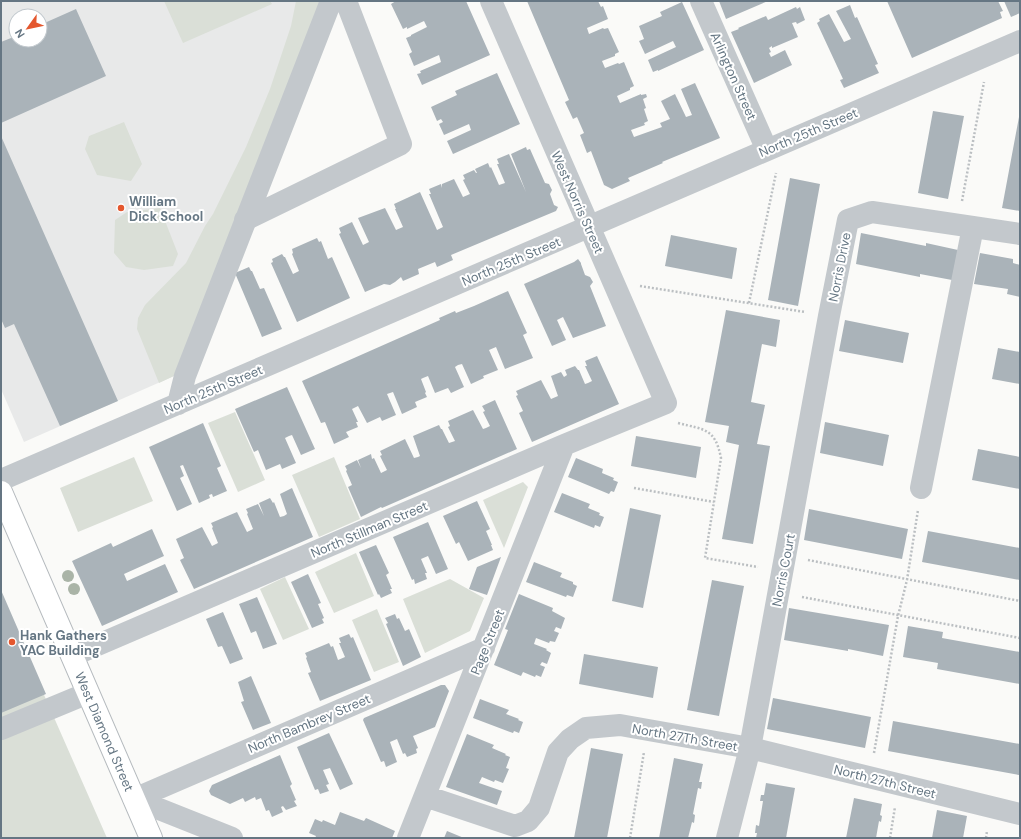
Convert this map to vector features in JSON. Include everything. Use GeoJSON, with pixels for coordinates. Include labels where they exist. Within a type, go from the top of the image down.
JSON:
{"type":"FeatureCollection","features":[{"type":"Feature","properties":{"kind":"main road","name":"West Diamond Street"},"geometry":{"type":"LineString","coordinates":[[1,492],[151,838]]}},
{"type":"Feature","properties":{"kind":"street"},"geometry":{"type":"LineString","coordinates":[[178,404],[184,376],[331,1]]}},
{"type":"Feature","properties":{"kind":"street"},"geometry":{"type":"LineString","coordinates":[[245,220],[401,144],[346,1]]}},
{"type":"Feature","properties":{"kind":"street","name":"West Norris Street"},"geometry":{"type":"LineString","coordinates":[[491,1],[589,228],[614,282],[656,407]]}},
{"type":"Feature","properties":{"kind":"street","name":"Arlington Street"},"geometry":{"type":"LineString","coordinates":[[701,1],[767,150]]}},
{"type":"Feature","properties":{"kind":"street","name":"North 25th Street"},"geometry":{"type":"LineString","coordinates":[[1,480],[589,228],[1020,41]]}},
{"type":"Feature","properties":{"kind":"street","name":"Norris Drive"},"geometry":{"type":"LineString","coordinates":[[816,391],[848,220],[872,212],[1020,234]]}},
{"type":"Feature","properties":{"kind":"street"},"geometry":{"type":"LineString","coordinates":[[921,488],[965,226]]}},
{"type":"Feature","properties":{"kind":"street","name":"Norris Court"},"geometry":{"type":"LineString","coordinates":[[750,748],[816,391]]}},
{"type":"Feature","properties":{"kind":"street","name":"North Stillman Street"},"geometry":{"type":"LineString","coordinates":[[72,656],[656,407]]}},
{"type":"Feature","properties":{"kind":"street","name":"Page Street"},"geometry":{"type":"LineString","coordinates":[[408,838],[564,445]]}},
{"type":"Feature","properties":{"kind":"street","name":"North Bambrey Street"},"geometry":{"type":"LineString","coordinates":[[134,799],[484,648]]}},
{"type":"Feature","properties":{"kind":"street"},"geometry":{"type":"LineString","coordinates":[[1,729],[88,693]]}},
{"type":"Feature","properties":{"kind":"street","name":"North 27Th Street"},"geometry":{"type":"LineString","coordinates":[[425,796],[515,826],[528,821],[539,808],[558,752],[570,739],[586,728],[620,726],[750,748]]}},
{"type":"Feature","properties":{"kind":"street"},"geometry":{"type":"LineString","coordinates":[[727,838],[750,748]]}},
{"type":"Feature","properties":{"kind":"street","name":"North 27th Street"},"geometry":{"type":"LineString","coordinates":[[750,748],[1020,814]]}},
{"type":"Feature","properties":{"kind":"street"},"geometry":{"type":"LineString","coordinates":[[134,799],[232,838]]}},
{"type":"Feature","properties":{"kind":"path"},"geometry":{"type":"LineString","coordinates":[[965,226],[990,54]]}},
{"type":"Feature","properties":{"kind":"path"},"geometry":{"type":"LineString","coordinates":[[749,303],[776,172],[767,150]]}},
{"type":"Feature","properties":{"kind":"path"},"geometry":{"type":"LineString","coordinates":[[614,282],[829,316]]}},
{"type":"Feature","properties":{"kind":"path"},"geometry":{"type":"LineString","coordinates":[[656,407],[661,418],[708,431],[718,443],[722,458],[705,558],[782,573],[907,580],[1020,601]]}},
{"type":"Feature","properties":{"kind":"path"},"geometry":{"type":"LineString","coordinates":[[634,488],[714,502]]}},
{"type":"Feature","properties":{"kind":"path"},"geometry":{"type":"LineString","coordinates":[[870,777],[898,616],[907,580],[921,488]]}},
{"type":"Feature","properties":{"kind":"path"},"geometry":{"type":"LineString","coordinates":[[782,573],[898,616],[1020,638]]}},
{"type":"Feature","properties":{"kind":"path"},"geometry":{"type":"LineString","coordinates":[[630,838],[648,730]]}},
{"type":"Feature","properties":{"kind":"path"},"geometry":{"type":"LineString","coordinates":[[890,838],[899,785]]}},
{"type":"Feature","properties":{"kind":"shaded area","name":"William Dick School"},"geometry":{"type":"Polygon","coordinates":[[[1,1],[321,1],[174,376],[24,442],[1,389],[1,1]]]}},
{"type":"Feature","properties":{"kind":"shaded area"},"geometry":{"type":"Polygon","coordinates":[[[164,1],[270,1],[272,4],[183,43],[164,1]]]}},
{"type":"Feature","properties":{"kind":"shaded area"},"geometry":{"type":"Polygon","coordinates":[[[296,1],[321,1],[174,376],[159,383],[137,329],[138,318],[145,305],[186,263],[205,226],[213,214],[246,147],[270,89],[291,26],[296,1]]]}},
{"type":"Feature","properties":{"kind":"shaded area"},"geometry":{"type":"Polygon","coordinates":[[[124,122],[142,164],[131,181],[97,175],[85,149],[89,136],[124,122]]]}},
{"type":"Feature","properties":{"kind":"shaded area"},"geometry":{"type":"Polygon","coordinates":[[[160,208],[178,254],[173,266],[144,270],[126,267],[114,253],[115,220],[127,212],[160,208]]]}},
{"type":"Feature","properties":{"kind":"shaded area"},"geometry":{"type":"Polygon","coordinates":[[[235,412],[265,480],[238,492],[208,423],[235,412]]]}},
{"type":"Feature","properties":{"kind":"shaded area"},"geometry":{"type":"Polygon","coordinates":[[[134,457],[153,501],[78,532],[60,488],[134,457]]]}},
{"type":"Feature","properties":{"kind":"shaded area"},"geometry":{"type":"Polygon","coordinates":[[[334,457],[360,519],[319,537],[292,475],[334,457]]]}},
{"type":"Feature","properties":{"kind":"shaded area"},"geometry":{"type":"Polygon","coordinates":[[[523,482],[528,487],[504,548],[483,500],[523,482]]]}},
{"type":"Feature","properties":{"kind":"shaded area"},"geometry":{"type":"Polygon","coordinates":[[[356,553],[374,596],[334,613],[315,572],[356,553]]]}},
{"type":"Feature","properties":{"kind":"shaded area"},"geometry":{"type":"Polygon","coordinates":[[[285,577],[309,629],[283,640],[260,589],[285,577]]]}},
{"type":"Feature","properties":{"kind":"shaded area"},"geometry":{"type":"Polygon","coordinates":[[[450,579],[484,598],[470,631],[425,653],[403,599],[450,579]]]}},
{"type":"Feature","properties":{"kind":"shaded area"},"geometry":{"type":"Polygon","coordinates":[[[1,597],[107,838],[1,838],[1,597]]]}},
{"type":"Feature","properties":{"kind":"shaded area"},"geometry":{"type":"Polygon","coordinates":[[[377,609],[399,662],[374,672],[352,620],[377,609]]]}},
{"type":"Feature","properties":{"kind":"building"},"geometry":{"type":"Polygon","coordinates":[[[396,1],[466,1],[490,55],[422,85],[417,74],[421,73],[420,71],[441,62],[439,55],[414,66],[409,54],[412,52],[406,38],[427,27],[424,21],[407,29],[407,27],[403,29],[391,4],[396,1]]]}},
{"type":"Feature","properties":{"kind":"building"},"geometry":{"type":"Polygon","coordinates":[[[527,1],[598,1],[601,7],[603,6],[608,19],[587,28],[589,34],[603,28],[608,28],[619,52],[615,54],[615,56],[602,61],[605,68],[624,62],[634,86],[630,88],[630,90],[617,96],[620,103],[641,94],[646,94],[647,97],[643,99],[646,108],[644,109],[648,121],[644,123],[645,125],[631,130],[634,137],[662,127],[660,123],[670,119],[661,101],[675,94],[686,117],[692,115],[681,89],[695,83],[720,138],[628,178],[630,181],[612,189],[604,185],[591,151],[587,153],[580,135],[584,133],[577,117],[573,119],[565,102],[569,100],[527,1]]]}},
{"type":"Feature","properties":{"kind":"building"},"geometry":{"type":"Polygon","coordinates":[[[719,1],[768,1],[726,19],[719,1]]]}},
{"type":"Feature","properties":{"kind":"building"},"geometry":{"type":"Polygon","coordinates":[[[887,1],[998,1],[1003,11],[1000,12],[1002,18],[912,58],[887,1]]]}},
{"type":"Feature","properties":{"kind":"building"},"geometry":{"type":"Polygon","coordinates":[[[1004,1],[1020,1],[1020,13],[1011,17],[1004,1]]]}},
{"type":"Feature","properties":{"kind":"building"},"geometry":{"type":"Polygon","coordinates":[[[682,2],[704,50],[653,72],[648,60],[676,47],[673,41],[645,54],[639,41],[644,39],[639,26],[662,16],[660,12],[682,2]]]}},
{"type":"Feature","properties":{"kind":"building"},"geometry":{"type":"Polygon","coordinates":[[[850,5],[878,64],[875,65],[879,73],[844,88],[840,80],[843,79],[817,23],[820,21],[819,19],[829,14],[844,42],[851,39],[836,11],[850,5]]]}},
{"type":"Feature","properties":{"kind":"building"},"geometry":{"type":"Polygon","coordinates":[[[796,7],[797,9],[800,7],[805,20],[797,24],[796,22],[792,23],[798,37],[769,48],[771,57],[785,50],[792,65],[754,83],[731,32],[766,16],[768,20],[796,7]]]}},
{"type":"Feature","properties":{"kind":"building"},"geometry":{"type":"Polygon","coordinates":[[[76,9],[106,76],[1,123],[1,42],[8,39],[8,48],[48,48],[48,21],[76,9]]]}},
{"type":"Feature","properties":{"kind":"building"},"geometry":{"type":"Polygon","coordinates":[[[497,73],[520,124],[453,154],[447,141],[471,130],[469,124],[444,135],[439,124],[443,122],[441,119],[437,121],[431,107],[457,95],[455,91],[497,73]]]}},
{"type":"Feature","properties":{"kind":"building"},"geometry":{"type":"Polygon","coordinates":[[[933,111],[964,116],[948,199],[918,193],[933,111]]]}},
{"type":"Feature","properties":{"kind":"building"},"geometry":{"type":"Polygon","coordinates":[[[1019,117],[1020,118],[1020,211],[1002,208],[1019,117]]]}},
{"type":"Feature","properties":{"kind":"building"},"geometry":{"type":"Polygon","coordinates":[[[1,136],[118,401],[60,426],[14,324],[5,328],[1,319],[1,136]]]}},
{"type":"Feature","properties":{"kind":"building"},"geometry":{"type":"Polygon","coordinates":[[[526,147],[527,150],[530,149],[545,183],[549,184],[552,190],[550,194],[554,205],[558,207],[556,211],[451,255],[453,260],[437,267],[435,262],[418,269],[419,274],[403,281],[401,277],[390,285],[384,284],[365,292],[339,234],[341,233],[339,228],[352,222],[363,245],[369,242],[358,218],[385,208],[396,230],[403,227],[394,204],[420,192],[437,230],[443,227],[429,194],[431,194],[429,189],[441,184],[442,188],[442,184],[454,179],[463,197],[470,194],[463,180],[465,179],[463,175],[474,170],[477,173],[475,169],[488,163],[499,185],[505,183],[497,164],[499,164],[497,159],[509,154],[526,192],[511,154],[526,147]]]}},
{"type":"Feature","properties":{"kind":"building"},"geometry":{"type":"Polygon","coordinates":[[[790,178],[820,184],[798,306],[768,300],[790,178]]]}},
{"type":"Feature","properties":{"kind":"building"},"geometry":{"type":"Polygon","coordinates":[[[861,233],[926,246],[926,243],[958,250],[952,280],[920,274],[920,277],[856,264],[861,233]]]}},
{"type":"Feature","properties":{"kind":"building"},"geometry":{"type":"Polygon","coordinates":[[[671,235],[737,248],[732,279],[665,266],[671,235]]]}},
{"type":"Feature","properties":{"kind":"building"},"geometry":{"type":"Polygon","coordinates":[[[317,238],[319,242],[321,241],[328,259],[332,257],[350,298],[297,322],[271,263],[273,262],[272,259],[282,254],[293,274],[299,271],[292,254],[292,249],[317,238]]]}},
{"type":"Feature","properties":{"kind":"building"},"geometry":{"type":"Polygon","coordinates":[[[980,253],[1013,259],[1013,263],[1020,265],[1020,297],[1007,294],[1008,289],[974,284],[980,253]]]}},
{"type":"Feature","properties":{"kind":"building"},"geometry":{"type":"Polygon","coordinates":[[[578,259],[585,275],[590,277],[593,282],[590,286],[606,326],[573,338],[563,317],[557,320],[566,340],[552,346],[524,284],[578,259]]]}},
{"type":"Feature","properties":{"kind":"building"},"geometry":{"type":"Polygon","coordinates":[[[249,267],[260,289],[264,288],[282,329],[262,337],[235,273],[249,267]]]}},
{"type":"Feature","properties":{"kind":"building"},"geometry":{"type":"Polygon","coordinates":[[[508,291],[527,333],[523,335],[533,358],[505,369],[496,347],[489,350],[498,370],[483,376],[484,378],[471,384],[462,364],[458,365],[455,367],[464,387],[451,393],[448,388],[435,393],[428,376],[423,378],[421,379],[427,397],[415,402],[417,407],[402,414],[393,392],[387,394],[396,415],[382,421],[380,417],[367,423],[358,406],[352,409],[358,422],[356,422],[358,427],[346,432],[349,437],[334,444],[325,422],[321,423],[302,381],[440,320],[439,318],[455,311],[456,313],[508,291]]]}},
{"type":"Feature","properties":{"kind":"building"},"geometry":{"type":"Polygon","coordinates":[[[726,310],[780,320],[776,347],[762,344],[751,402],[765,405],[757,444],[770,446],[753,544],[722,539],[739,445],[726,442],[729,426],[705,422],[726,310]]]}},
{"type":"Feature","properties":{"kind":"building"},"geometry":{"type":"Polygon","coordinates":[[[845,320],[909,333],[903,363],[839,351],[845,320]]]}},
{"type":"Feature","properties":{"kind":"building"},"geometry":{"type":"Polygon","coordinates":[[[998,348],[1020,352],[1020,384],[992,379],[998,348]]]}},
{"type":"Feature","properties":{"kind":"building"},"geometry":{"type":"Polygon","coordinates":[[[597,356],[619,404],[532,442],[519,413],[523,411],[516,396],[518,395],[516,391],[541,380],[551,399],[558,396],[551,376],[561,372],[564,377],[567,375],[565,370],[575,366],[579,370],[585,384],[588,383],[592,381],[585,366],[587,366],[585,361],[597,356]]]}},
{"type":"Feature","properties":{"kind":"building"},"geometry":{"type":"Polygon","coordinates":[[[287,387],[315,449],[301,455],[292,435],[289,436],[285,438],[296,463],[282,469],[280,464],[266,470],[258,450],[254,452],[235,409],[287,387]]]}},
{"type":"Feature","properties":{"kind":"building"},"geometry":{"type":"Polygon","coordinates":[[[495,400],[517,449],[361,517],[348,487],[352,485],[345,466],[357,460],[361,468],[358,460],[371,454],[372,459],[374,458],[381,473],[387,470],[380,456],[382,455],[380,451],[405,439],[414,458],[418,457],[420,456],[413,436],[439,425],[449,443],[455,441],[448,427],[450,426],[448,421],[473,410],[483,429],[486,428],[490,426],[483,412],[485,411],[482,406],[495,400]]]}},
{"type":"Feature","properties":{"kind":"building"},"geometry":{"type":"Polygon","coordinates":[[[825,422],[889,435],[883,466],[820,453],[825,422]]]}},
{"type":"Feature","properties":{"kind":"building"},"geometry":{"type":"Polygon","coordinates":[[[203,423],[221,466],[217,468],[227,491],[213,497],[212,494],[209,495],[210,498],[199,503],[183,465],[180,466],[184,476],[180,478],[192,504],[177,511],[149,447],[203,423]]]}},
{"type":"Feature","properties":{"kind":"building"},"geometry":{"type":"Polygon","coordinates":[[[636,436],[701,447],[696,478],[631,466],[636,436]]]}},
{"type":"Feature","properties":{"kind":"building"},"geometry":{"type":"Polygon","coordinates":[[[978,449],[1020,457],[1020,489],[972,480],[978,449]]]}},
{"type":"Feature","properties":{"kind":"building"},"geometry":{"type":"Polygon","coordinates":[[[576,458],[603,469],[602,473],[614,478],[613,480],[618,482],[614,492],[611,491],[609,494],[568,477],[576,458]]]}},
{"type":"Feature","properties":{"kind":"building"},"geometry":{"type":"Polygon","coordinates":[[[292,488],[313,537],[194,589],[180,560],[184,558],[176,539],[202,527],[212,546],[218,543],[211,523],[237,512],[247,532],[253,529],[246,509],[258,504],[264,516],[259,503],[270,498],[273,503],[274,502],[280,517],[284,516],[287,514],[280,494],[292,488]]]}},
{"type":"Feature","properties":{"kind":"building"},"geometry":{"type":"Polygon","coordinates":[[[562,493],[590,504],[588,508],[600,513],[599,515],[604,517],[600,527],[595,525],[594,528],[554,512],[562,493]]]}},
{"type":"Feature","properties":{"kind":"building"},"geometry":{"type":"Polygon","coordinates":[[[477,501],[490,529],[486,531],[493,550],[468,561],[459,542],[456,544],[443,516],[477,501]]]}},
{"type":"Feature","properties":{"kind":"building"},"geometry":{"type":"Polygon","coordinates":[[[630,508],[661,515],[643,608],[612,601],[630,508]]]}},
{"type":"Feature","properties":{"kind":"building"},"geometry":{"type":"Polygon","coordinates":[[[809,509],[908,529],[902,559],[804,540],[809,509]]]}},
{"type":"Feature","properties":{"kind":"building"},"geometry":{"type":"Polygon","coordinates":[[[428,522],[448,569],[436,574],[428,556],[421,559],[427,573],[425,573],[427,579],[415,584],[414,579],[412,580],[393,537],[428,522]]]}},
{"type":"Feature","properties":{"kind":"building"},"geometry":{"type":"Polygon","coordinates":[[[152,529],[164,556],[124,574],[127,581],[165,564],[178,592],[102,626],[72,561],[111,543],[113,547],[152,529]]]}},
{"type":"Feature","properties":{"kind":"building"},"geometry":{"type":"Polygon","coordinates":[[[928,531],[1020,548],[1020,580],[922,562],[928,531]]]}},
{"type":"Feature","properties":{"kind":"building"},"geometry":{"type":"Polygon","coordinates":[[[376,545],[389,573],[386,575],[392,589],[390,589],[392,593],[381,598],[379,594],[378,595],[359,552],[376,545]]]}},
{"type":"Feature","properties":{"kind":"building"},"geometry":{"type":"Polygon","coordinates":[[[501,557],[487,595],[469,589],[477,567],[501,557]]]}},
{"type":"Feature","properties":{"kind":"building"},"geometry":{"type":"Polygon","coordinates":[[[534,562],[562,573],[560,577],[573,582],[573,584],[577,586],[573,597],[567,595],[566,597],[526,582],[534,562]]]}},
{"type":"Feature","properties":{"kind":"building"},"geometry":{"type":"Polygon","coordinates":[[[308,574],[321,603],[318,604],[324,618],[322,619],[324,623],[312,628],[291,582],[308,574]]]}},
{"type":"Feature","properties":{"kind":"building"},"geometry":{"type":"Polygon","coordinates":[[[712,580],[744,586],[719,716],[687,710],[712,580]]]}},
{"type":"Feature","properties":{"kind":"building","name":"Hank Gathers YAC Building"},"geometry":{"type":"Polygon","coordinates":[[[1,590],[46,694],[1,713],[1,590]]]}},
{"type":"Feature","properties":{"kind":"building"},"geometry":{"type":"Polygon","coordinates":[[[519,594],[553,608],[552,611],[565,618],[561,629],[556,627],[554,631],[559,633],[555,642],[550,641],[549,643],[536,638],[534,644],[547,649],[546,650],[551,653],[547,664],[542,662],[540,665],[545,667],[541,677],[536,675],[535,677],[523,672],[521,676],[494,665],[508,630],[505,629],[519,594]]]}},
{"type":"Feature","properties":{"kind":"building"},"geometry":{"type":"Polygon","coordinates":[[[257,597],[277,644],[263,649],[256,631],[251,633],[239,604],[257,597]]]}},
{"type":"Feature","properties":{"kind":"building"},"geometry":{"type":"Polygon","coordinates":[[[789,608],[889,625],[883,656],[848,649],[848,651],[784,640],[789,608]]]}},
{"type":"Feature","properties":{"kind":"building"},"geometry":{"type":"Polygon","coordinates":[[[223,612],[243,659],[230,664],[222,646],[218,647],[206,619],[223,612]]]}},
{"type":"Feature","properties":{"kind":"building"},"geometry":{"type":"Polygon","coordinates":[[[395,614],[397,619],[399,618],[405,631],[409,629],[421,657],[403,666],[385,618],[395,614]]]}},
{"type":"Feature","properties":{"kind":"building"},"geometry":{"type":"Polygon","coordinates":[[[908,626],[943,632],[942,638],[1020,652],[1020,684],[937,669],[938,663],[903,657],[908,626]]]}},
{"type":"Feature","properties":{"kind":"building"},"geometry":{"type":"Polygon","coordinates":[[[349,634],[351,638],[353,637],[371,680],[320,701],[308,673],[311,672],[305,653],[329,643],[331,647],[333,646],[338,660],[345,657],[339,643],[341,643],[339,638],[349,634]]]}},
{"type":"Feature","properties":{"kind":"building"},"geometry":{"type":"Polygon","coordinates":[[[584,654],[658,667],[653,698],[579,684],[584,654]]]}},
{"type":"Feature","properties":{"kind":"building"},"geometry":{"type":"Polygon","coordinates":[[[251,676],[271,723],[253,730],[241,702],[244,701],[238,682],[251,676]]]}},
{"type":"Feature","properties":{"kind":"building"},"geometry":{"type":"Polygon","coordinates":[[[441,685],[445,685],[449,691],[435,727],[413,736],[418,748],[416,749],[417,753],[407,757],[405,753],[403,754],[397,739],[390,742],[397,762],[386,767],[384,761],[381,762],[363,720],[364,718],[441,685]]]}},
{"type":"Feature","properties":{"kind":"building"},"geometry":{"type":"Polygon","coordinates":[[[773,698],[871,717],[865,748],[767,729],[773,698]]]}},
{"type":"Feature","properties":{"kind":"building"},"geometry":{"type":"Polygon","coordinates":[[[480,699],[509,710],[506,714],[523,722],[519,733],[514,731],[513,733],[473,718],[480,699]]]}},
{"type":"Feature","properties":{"kind":"building"},"geometry":{"type":"Polygon","coordinates":[[[893,721],[1020,744],[1019,775],[888,751],[893,721]]]}},
{"type":"Feature","properties":{"kind":"building"},"geometry":{"type":"Polygon","coordinates":[[[329,733],[353,784],[340,790],[330,768],[323,770],[329,784],[326,785],[329,791],[320,794],[318,789],[315,790],[297,747],[329,733]]]}},
{"type":"Feature","properties":{"kind":"building"},"geometry":{"type":"Polygon","coordinates":[[[467,734],[494,745],[492,748],[510,757],[506,768],[509,769],[503,783],[495,780],[494,782],[482,777],[479,783],[502,791],[497,805],[446,787],[467,734]]]}},
{"type":"Feature","properties":{"kind":"building"},"geometry":{"type":"Polygon","coordinates":[[[591,748],[623,754],[607,838],[574,838],[591,748]]]}},
{"type":"Feature","properties":{"kind":"building"},"geometry":{"type":"Polygon","coordinates":[[[280,755],[292,784],[290,786],[297,806],[286,810],[283,806],[281,807],[283,812],[272,817],[269,810],[266,811],[261,798],[256,800],[255,797],[245,802],[243,798],[230,804],[211,795],[209,791],[212,785],[280,755]]]}},
{"type":"Feature","properties":{"kind":"building"},"geometry":{"type":"Polygon","coordinates":[[[674,758],[703,764],[699,782],[702,782],[701,789],[698,788],[693,814],[695,815],[694,823],[692,822],[688,838],[659,838],[674,758]]]}},
{"type":"Feature","properties":{"kind":"building"},"geometry":{"type":"Polygon","coordinates":[[[766,783],[795,788],[786,838],[756,838],[756,825],[759,826],[763,801],[760,801],[761,795],[764,795],[766,783]]]}},
{"type":"Feature","properties":{"kind":"building"},"geometry":{"type":"Polygon","coordinates":[[[854,798],[882,804],[880,815],[882,816],[881,822],[879,821],[876,838],[846,838],[854,798]]]}},
{"type":"Feature","properties":{"kind":"building"},"geometry":{"type":"Polygon","coordinates":[[[937,810],[967,816],[963,838],[932,838],[937,810]]]}},
{"type":"Feature","properties":{"kind":"building"},"geometry":{"type":"Polygon","coordinates":[[[340,812],[364,821],[366,818],[395,831],[392,838],[315,838],[316,836],[309,833],[315,819],[322,822],[323,820],[335,825],[340,812]]]}},
{"type":"Feature","properties":{"kind":"building"},"geometry":{"type":"Polygon","coordinates":[[[447,831],[464,838],[444,838],[447,831]]]}},
{"type":"Feature","properties":{"kind":"place","name":"William Dick School"},"geometry":{"type":"Point","coordinates":[121,208]}},
{"type":"Feature","properties":{"kind":"place","name":"Hank Gathers YAC Building"},"geometry":{"type":"Point","coordinates":[12,642]}}]}
